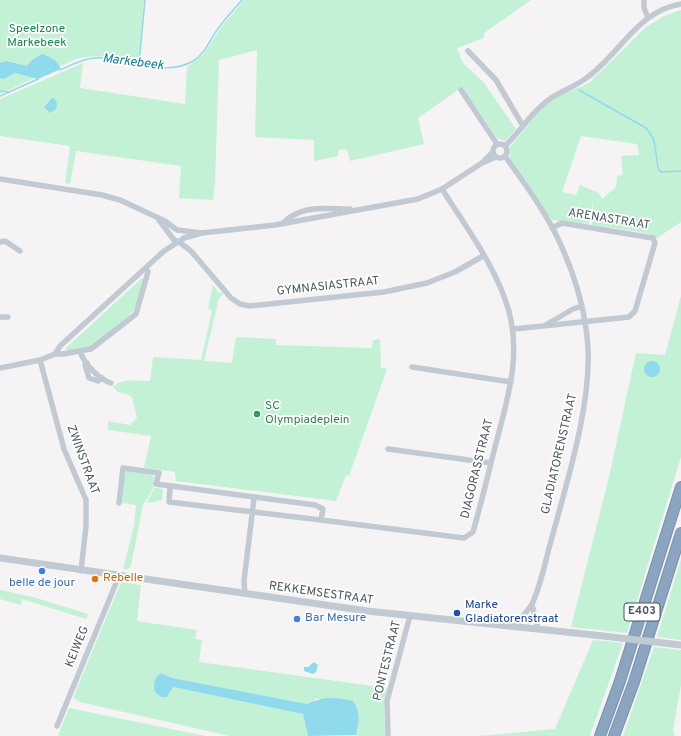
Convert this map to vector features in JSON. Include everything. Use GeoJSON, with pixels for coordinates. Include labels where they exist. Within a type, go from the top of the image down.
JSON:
{"type":"FeatureCollection","features":[{"type":"Feature","properties":{"kind":"highway","name":"E403"},"geometry":{"type":"LineString","coordinates":[[600,736],[622,673],[681,486]]}},
{"type":"Feature","properties":{"kind":"highway","name":"E403"},"geometry":{"type":"LineString","coordinates":[[614,736],[634,682],[681,533]]}},
{"type":"Feature","properties":{"kind":"street"},"geometry":{"type":"LineString","coordinates":[[644,0],[644,8],[648,18]]}},
{"type":"Feature","properties":{"kind":"street"},"geometry":{"type":"LineString","coordinates":[[505,146],[546,101],[590,76],[632,30],[648,18],[664,9],[681,4]]}},
{"type":"Feature","properties":{"kind":"street"},"geometry":{"type":"LineString","coordinates":[[468,51],[496,80],[523,126]]}},
{"type":"Feature","properties":{"kind":"street"},"geometry":{"type":"LineString","coordinates":[[460,90],[497,144]]}},
{"type":"Feature","properties":{"kind":"street"},"geometry":{"type":"LineString","coordinates":[[501,143],[505,146],[507,151],[505,156],[501,158],[494,154],[493,147],[497,144],[501,143]]}},
{"type":"Feature","properties":{"kind":"street"},"geometry":{"type":"LineString","coordinates":[[55,354],[60,346],[164,252],[181,240],[202,233],[282,224],[418,199],[442,189],[494,154]]}},
{"type":"Feature","properties":{"kind":"street","name":"GLADIATORENSTRAAT"},"geometry":{"type":"LineString","coordinates":[[505,156],[552,228],[567,261],[582,306],[588,360],[585,403],[556,523],[532,605],[518,621],[518,627]]}},
{"type":"Feature","properties":{"kind":"street"},"geometry":{"type":"LineString","coordinates":[[0,178],[102,195],[134,206],[180,230],[202,233]]}},
{"type":"Feature","properties":{"kind":"street","name":"DIAGORASSTRAAT"},"geometry":{"type":"LineString","coordinates":[[170,487],[170,502],[464,538],[474,532],[514,368],[514,330],[506,300],[483,256],[442,189]]}},
{"type":"Feature","properties":{"kind":"street"},"geometry":{"type":"LineString","coordinates":[[282,224],[290,216],[301,210],[315,208],[364,208]]}},
{"type":"Feature","properties":{"kind":"street"},"geometry":{"type":"LineString","coordinates":[[159,220],[172,237],[181,240]]}},
{"type":"Feature","properties":{"kind":"street","name":"ARENASTRAAT"},"geometry":{"type":"LineString","coordinates":[[552,228],[562,223],[651,237],[655,241],[633,315],[629,317],[585,323]]}},
{"type":"Feature","properties":{"kind":"street"},"geometry":{"type":"LineString","coordinates":[[164,252],[172,237],[180,230]]}},
{"type":"Feature","properties":{"kind":"street"},"geometry":{"type":"LineString","coordinates":[[180,230],[181,240]]}},
{"type":"Feature","properties":{"kind":"street","name":"GYMNASIASTRAAT"},"geometry":{"type":"LineString","coordinates":[[181,240],[188,244],[191,251],[231,298],[240,304],[250,306],[384,292],[427,283],[455,272],[483,256]]}},
{"type":"Feature","properties":{"kind":"street"},"geometry":{"type":"LineString","coordinates":[[0,242],[5,241],[20,250]]}},
{"type":"Feature","properties":{"kind":"street"},"geometry":{"type":"LineString","coordinates":[[0,368],[40,360],[55,354],[91,349],[136,314],[147,279],[148,272],[146,269]]}},
{"type":"Feature","properties":{"kind":"street"},"geometry":{"type":"LineString","coordinates":[[542,327],[573,309],[582,306]]}},
{"type":"Feature","properties":{"kind":"street"},"geometry":{"type":"LineString","coordinates":[[0,316],[8,317]]}},
{"type":"Feature","properties":{"kind":"street"},"geometry":{"type":"LineString","coordinates":[[514,330],[585,323]]}},
{"type":"Feature","properties":{"kind":"street"},"geometry":{"type":"LineString","coordinates":[[80,351],[87,363],[102,378],[111,383]]}},
{"type":"Feature","properties":{"kind":"street","name":"ZWINSTRAAT"},"geometry":{"type":"LineString","coordinates":[[40,360],[64,449],[86,500],[86,526],[81,571]]}},
{"type":"Feature","properties":{"kind":"street"},"geometry":{"type":"LineString","coordinates":[[87,363],[85,365],[89,378],[98,381],[102,378]]}},
{"type":"Feature","properties":{"kind":"street"},"geometry":{"type":"LineString","coordinates":[[412,367],[511,382]]}},
{"type":"Feature","properties":{"kind":"street"},"geometry":{"type":"LineString","coordinates":[[388,449],[491,463]]}},
{"type":"Feature","properties":{"kind":"street"},"geometry":{"type":"LineString","coordinates":[[119,503],[123,468],[159,473],[156,484],[170,487],[320,506],[323,509],[321,520]]}},
{"type":"Feature","properties":{"kind":"street"},"geometry":{"type":"LineString","coordinates":[[242,594],[254,498]]}},
{"type":"Feature","properties":{"kind":"street","name":"REKKEMSESTRAAT"},"geometry":{"type":"LineString","coordinates":[[0,558],[242,594],[410,616],[537,628],[681,645]]}},
{"type":"Feature","properties":{"kind":"street","name":"KEIWEG"},"geometry":{"type":"LineString","coordinates":[[57,726],[119,576]]}},
{"type":"Feature","properties":{"kind":"street"},"geometry":{"type":"LineString","coordinates":[[532,605],[537,628]]}},
{"type":"Feature","properties":{"kind":"street","name":"PONTESTRAAT"},"geometry":{"type":"LineString","coordinates":[[388,736],[387,701],[410,616]]}},
{"type":"Feature","properties":{"kind":"green space","name":"Speelzone Markebeek"},"geometry":{"type":"Polygon","coordinates":[[[0,0],[144,0],[139,61],[115,57],[84,57],[76,59],[0,94],[0,0]]]}},
{"type":"Feature","properties":{"kind":"green space"},"geometry":{"type":"Polygon","coordinates":[[[244,0],[531,0],[484,33],[484,38],[457,48],[463,63],[484,83],[516,129],[505,141],[497,138],[462,87],[418,118],[424,144],[350,161],[347,149],[338,150],[338,156],[314,161],[314,140],[255,137],[257,50],[219,60],[215,184],[213,200],[179,198],[181,166],[76,151],[70,184],[65,183],[70,146],[0,136],[0,99],[83,63],[80,88],[185,104],[187,67],[202,56],[222,26],[244,0]]]}},
{"type":"Feature","properties":{"kind":"green space"},"geometry":{"type":"Polygon","coordinates":[[[681,10],[681,222],[657,238],[646,233],[592,225],[593,200],[589,224],[552,220],[510,158],[509,148],[544,106],[561,95],[589,83],[646,27],[664,16],[681,10]],[[581,136],[562,192],[576,195],[580,185],[599,193],[602,199],[616,187],[617,176],[623,175],[621,156],[639,155],[637,144],[581,136]]]}},
{"type":"Feature","properties":{"kind":"green space"},"geometry":{"type":"Polygon","coordinates":[[[142,278],[144,281],[135,309],[125,319],[90,347],[67,351],[66,348],[142,278]]]}},
{"type":"Feature","properties":{"kind":"green space","name":"SC Olympiadeplein"},"geometry":{"type":"Polygon","coordinates":[[[213,285],[219,293],[222,292],[223,295],[219,298],[204,361],[232,363],[236,337],[276,339],[276,345],[372,348],[373,340],[380,339],[381,367],[387,369],[349,476],[346,475],[336,501],[176,481],[175,472],[144,468],[151,436],[108,430],[108,421],[130,425],[137,418],[132,397],[118,392],[113,387],[121,382],[131,380],[150,381],[153,357],[201,360],[212,311],[208,309],[213,285]]]}},
{"type":"Feature","properties":{"kind":"green space"},"geometry":{"type":"Polygon","coordinates":[[[681,296],[681,457],[627,633],[571,627],[609,477],[636,353],[665,355],[681,296]]]}},
{"type":"Feature","properties":{"kind":"green space"},"geometry":{"type":"Polygon","coordinates":[[[127,471],[148,473],[154,477],[153,489],[143,505],[131,566],[126,570],[123,569],[134,526],[136,505],[122,503],[124,474],[127,471]]]}},
{"type":"Feature","properties":{"kind":"green space"},"geometry":{"type":"Polygon","coordinates":[[[155,488],[163,489],[162,500],[149,503],[147,502],[155,488]]]}},
{"type":"Feature","properties":{"kind":"green space"},"geometry":{"type":"Polygon","coordinates":[[[681,559],[681,640],[657,637],[681,559]]]}},
{"type":"Feature","properties":{"kind":"green space"},"geometry":{"type":"Polygon","coordinates":[[[121,582],[141,585],[137,621],[197,630],[195,639],[202,640],[199,662],[387,688],[384,704],[385,736],[355,736],[356,735],[318,698],[307,704],[171,678],[161,673],[167,697],[173,687],[303,714],[308,736],[230,736],[80,702],[73,698],[121,582]]]}},
{"type":"Feature","properties":{"kind":"green space"},"geometry":{"type":"Polygon","coordinates":[[[0,590],[33,597],[88,614],[86,619],[22,599],[21,605],[0,599],[0,590]]]}},
{"type":"Feature","properties":{"kind":"green space"},"geometry":{"type":"Polygon","coordinates":[[[593,640],[623,643],[590,736],[479,736],[555,729],[593,640]]]}},
{"type":"Feature","properties":{"kind":"green space"},"geometry":{"type":"Polygon","coordinates":[[[654,647],[681,650],[681,685],[673,731],[675,736],[623,736],[654,647]]]}},
{"type":"Feature","properties":{"kind":"green space"},"geometry":{"type":"Polygon","coordinates":[[[69,708],[205,736],[58,736],[69,708]]]}},
{"type":"Feature","properties":{"kind":"water"},"geometry":{"type":"Polygon","coordinates":[[[42,54],[53,59],[58,63],[61,69],[38,79],[15,73],[4,79],[0,78],[0,63],[6,61],[27,66],[32,60],[42,54]]]}},
{"type":"Feature","properties":{"kind":"water"},"geometry":{"type":"Polygon","coordinates":[[[52,98],[54,98],[57,103],[56,109],[50,113],[44,107],[52,98]]]}},
{"type":"Feature","properties":{"kind":"water"},"geometry":{"type":"Polygon","coordinates":[[[652,361],[658,363],[660,369],[658,375],[652,377],[646,375],[644,369],[646,363],[652,361]]]}},
{"type":"Feature","properties":{"kind":"water"},"geometry":{"type":"Polygon","coordinates":[[[314,662],[318,665],[316,672],[313,674],[304,671],[304,667],[308,667],[314,662]]]}},
{"type":"Feature","properties":{"kind":"water"},"geometry":{"type":"Polygon","coordinates":[[[161,673],[172,678],[307,704],[324,698],[353,701],[356,705],[359,718],[356,735],[308,736],[303,714],[173,687],[167,697],[161,697],[155,692],[154,686],[155,679],[161,673]]]}},
{"type":"Feature","properties":{"kind":"waterway"},"geometry":{"type":"LineString","coordinates":[[139,64],[145,0]]}},
{"type":"Feature","properties":{"kind":"waterway","name":"Markebeek"},"geometry":{"type":"LineString","coordinates":[[60,70],[81,61],[94,58],[106,58],[157,67],[169,68],[181,66],[193,61],[200,55],[220,26],[242,0]]}},
{"type":"Feature","properties":{"kind":"waterway","name":"Markebeek"},"geometry":{"type":"LineString","coordinates":[[0,96],[38,79]]}},
{"type":"Feature","properties":{"kind":"waterway"},"geometry":{"type":"LineString","coordinates":[[579,90],[646,128],[653,138],[658,168],[661,172],[681,171]]}},
{"type":"Feature","properties":{"kind":"waterway","name":"Markebeek"},"geometry":{"type":"LineString","coordinates":[[0,91],[9,92]]}},
{"type":"Feature","properties":{"kind":"place","name":"SC Olympiadeplein"},"geometry":{"type":"Point","coordinates":[257,414]}},
{"type":"Feature","properties":{"kind":"place","name":"belle de jour"},"geometry":{"type":"Point","coordinates":[42,571]}},
{"type":"Feature","properties":{"kind":"place","name":"Rebelle"},"geometry":{"type":"Point","coordinates":[95,579]}},
{"type":"Feature","properties":{"kind":"place","name":"Marke Gladiatorenstraat"},"geometry":{"type":"Point","coordinates":[457,613]}},
{"type":"Feature","properties":{"kind":"place","name":"Bar Mesure"},"geometry":{"type":"Point","coordinates":[297,619]}}]}
